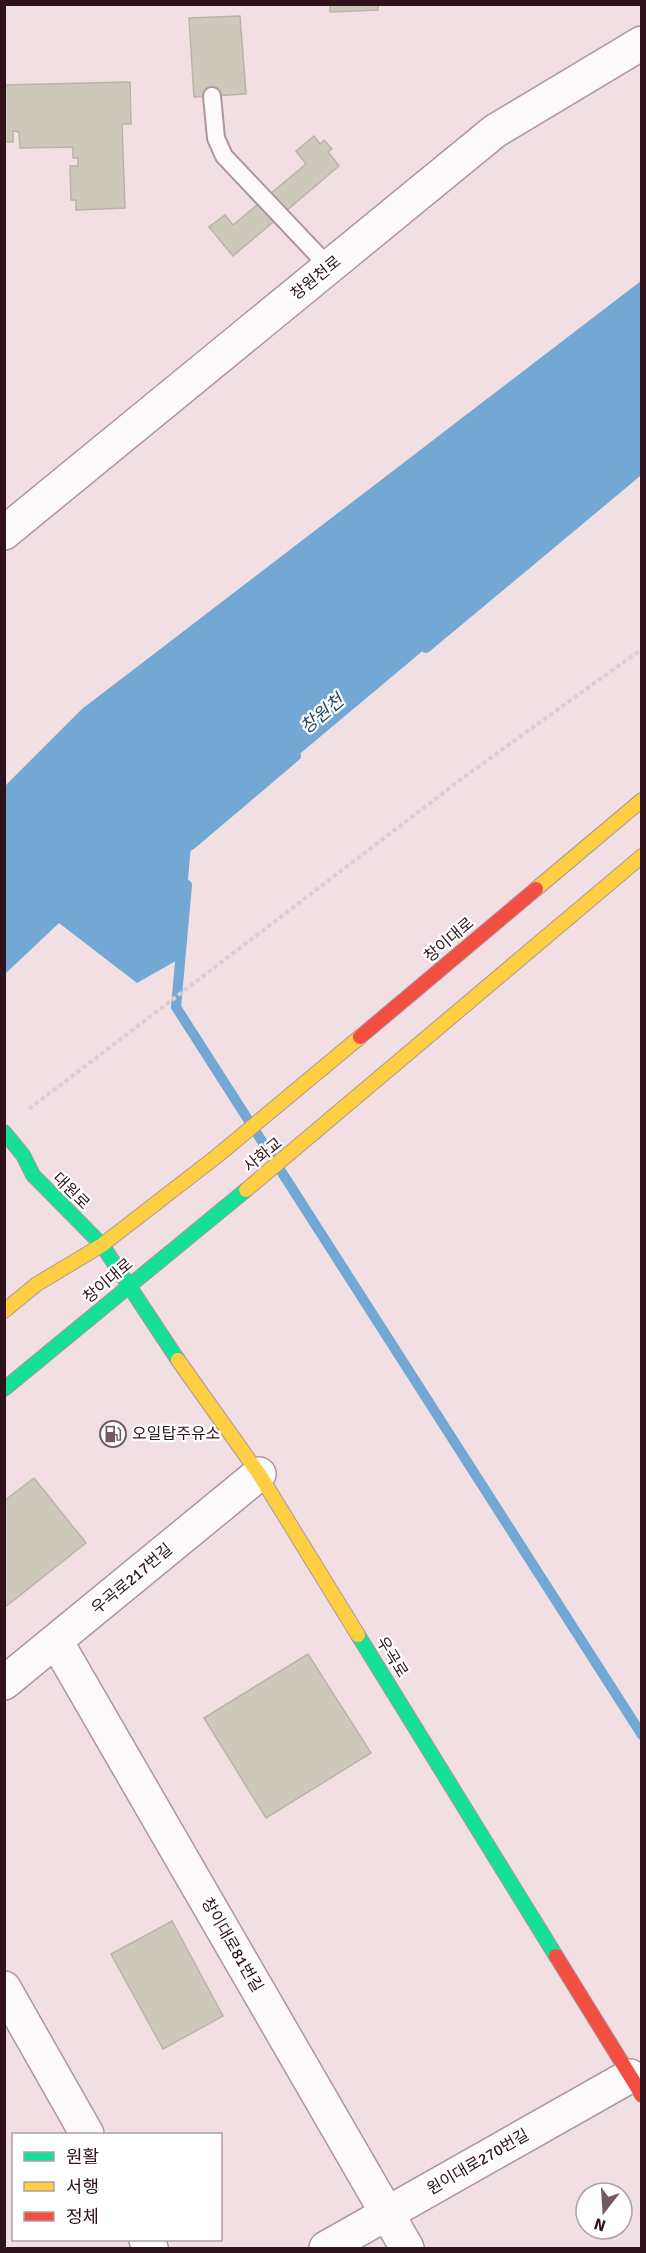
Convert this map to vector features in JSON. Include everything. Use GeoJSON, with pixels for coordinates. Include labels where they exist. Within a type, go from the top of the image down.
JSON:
{"type":"FeatureCollection","features":[{"type":"Feature","properties":{"kind":"main road","name":"창이대로"},"geometry":{"type":"LineString","coordinates":[[278,1104],[642,800]]}},
{"type":"Feature","properties":{"kind":"main road","name":"사화교"},"geometry":{"type":"LineString","coordinates":[[233,1200],[642,856]]}},
{"type":"Feature","properties":{"kind":"main road","name":"사화교"},"geometry":{"type":"LineString","coordinates":[[217,1156],[278,1104]]}},
{"type":"Feature","properties":{"kind":"main road","name":"대원로"},"geometry":{"type":"LineString","coordinates":[[4,1132],[23,1155],[33,1175],[102,1245]]}},
{"type":"Feature","properties":{"kind":"main road","name":"창이대로"},"geometry":{"type":"LineString","coordinates":[[4,1311],[37,1284],[102,1245],[217,1156]]}},
{"type":"Feature","properties":{"kind":"main road","name":"창이대로"},"geometry":{"type":"LineString","coordinates":[[4,1389],[233,1200]]}},
{"type":"Feature","properties":{"kind":"main road","name":"우곡로"},"geometry":{"type":"LineString","coordinates":[[102,1245],[259,1474],[638,2080]]}},
{"type":"Feature","properties":{"kind":"street","name":"창원천로"},"geometry":{"type":"LineString","coordinates":[[4,533],[495,131],[642,43]]}},
{"type":"Feature","properties":{"kind":"street","name":"우곡로217번길"},"geometry":{"type":"LineString","coordinates":[[4,1683],[259,1474]]}},
{"type":"Feature","properties":{"kind":"street","name":"창이대로81번길"},"geometry":{"type":"LineString","coordinates":[[57,1641],[407,2248]]}},
{"type":"Feature","properties":{"kind":"street"},"geometry":{"type":"LineString","coordinates":[[4,1988],[86,2133]]}},
{"type":"Feature","properties":{"kind":"street","name":"원이대로270번길"},"geometry":{"type":"LineString","coordinates":[[326,2248],[638,2080]]}},
{"type":"Feature","properties":{"kind":"lane"},"geometry":{"type":"LineString","coordinates":[[212,96],[216,138],[225,156],[329,267]]}},
{"type":"Feature","properties":{"kind":"path"},"geometry":{"type":"LineString","coordinates":[[23,1113],[468,774],[642,649]]}},
{"type":"Feature","properties":{"kind":"water"},"geometry":{"type":"Polygon","coordinates":[[[641,281],[641,468],[191,845],[181,958],[137,983],[59,923],[5,974],[5,786],[82,709],[641,281]]]}},
{"type":"Feature","properties":{"kind":"building"},"geometry":{"type":"Polygon","coordinates":[[[330,4],[378,4],[378,10],[330,12],[330,4]]]}},
{"type":"Feature","properties":{"kind":"building"},"geometry":{"type":"Polygon","coordinates":[[[240,16],[246,94],[194,97],[189,18],[240,16]]]}},
{"type":"Feature","properties":{"kind":"building"},"geometry":{"type":"Polygon","coordinates":[[[130,82],[131,124],[122,124],[125,208],[76,210],[76,200],[71,200],[70,166],[78,166],[78,158],[73,158],[73,147],[20,148],[19,132],[13,131],[13,142],[4,142],[4,85],[130,82]]]}},
{"type":"Feature","properties":{"kind":"building"},"geometry":{"type":"Polygon","coordinates":[[[314,136],[320,144],[324,140],[332,149],[328,152],[339,166],[233,256],[209,227],[225,215],[233,225],[306,164],[296,151],[314,136]]]}},
{"type":"Feature","properties":{"kind":"building"},"geometry":{"type":"Polygon","coordinates":[[[34,1478],[86,1543],[4,1608],[4,1501],[34,1478]]]}},
{"type":"Feature","properties":{"kind":"building"},"geometry":{"type":"Polygon","coordinates":[[[308,1654],[371,1753],[266,1818],[204,1718],[308,1654]]]}},
{"type":"Feature","properties":{"kind":"building"},"geometry":{"type":"Polygon","coordinates":[[[172,1921],[223,2016],[163,2049],[111,1954],[172,1921]]]}},
{"type":"Feature","properties":{"kind":"waterway","name":"창원천"},"geometry":{"type":"LineString","coordinates":[[426,648],[642,468]]}},
{"type":"Feature","properties":{"kind":"waterway","name":"창원천"},"geometry":{"type":"LineString","coordinates":[[178,851],[191,845],[296,756]]}},
{"type":"Feature","properties":{"kind":"waterway"},"geometry":{"type":"LineString","coordinates":[[187,885],[176,1007],[642,1735]]}},
{"type":"Feature","properties":{"kind":"traffic: fast"},"geometry":{"type":"LineString","coordinates":[[4,1132],[23,1155],[33,1175],[102,1245],[178,1360]]}},
{"type":"Feature","properties":{"kind":"traffic: fast"},"geometry":{"type":"LineString","coordinates":[[4,1389],[246,1190]]}},
{"type":"Feature","properties":{"kind":"traffic: fast"},"geometry":{"type":"LineString","coordinates":[[358,1635],[556,1956]]}},
{"type":"Feature","properties":{"kind":"traffic: slow"},"geometry":{"type":"LineString","coordinates":[[536,889],[642,800]]}},
{"type":"Feature","properties":{"kind":"traffic: slow"},"geometry":{"type":"LineString","coordinates":[[246,1190],[642,856]]}},
{"type":"Feature","properties":{"kind":"traffic: slow"},"geometry":{"type":"LineString","coordinates":[[4,1311],[37,1284],[102,1245],[217,1156],[360,1037]]}},
{"type":"Feature","properties":{"kind":"traffic: slow"},"geometry":{"type":"LineString","coordinates":[[178,1360],[259,1474],[358,1635]]}},
{"type":"Feature","properties":{"kind":"traffic: jam"},"geometry":{"type":"LineString","coordinates":[[360,1037],[536,889]]}},
{"type":"Feature","properties":{"kind":"traffic: jam"},"geometry":{"type":"LineString","coordinates":[[556,1956],[642,2095]]}},
{"type":"Feature","properties":{"kind":"place","name":"오일탑주유소"},"geometry":{"type":"Point","coordinates":[113,1434]}}]}
